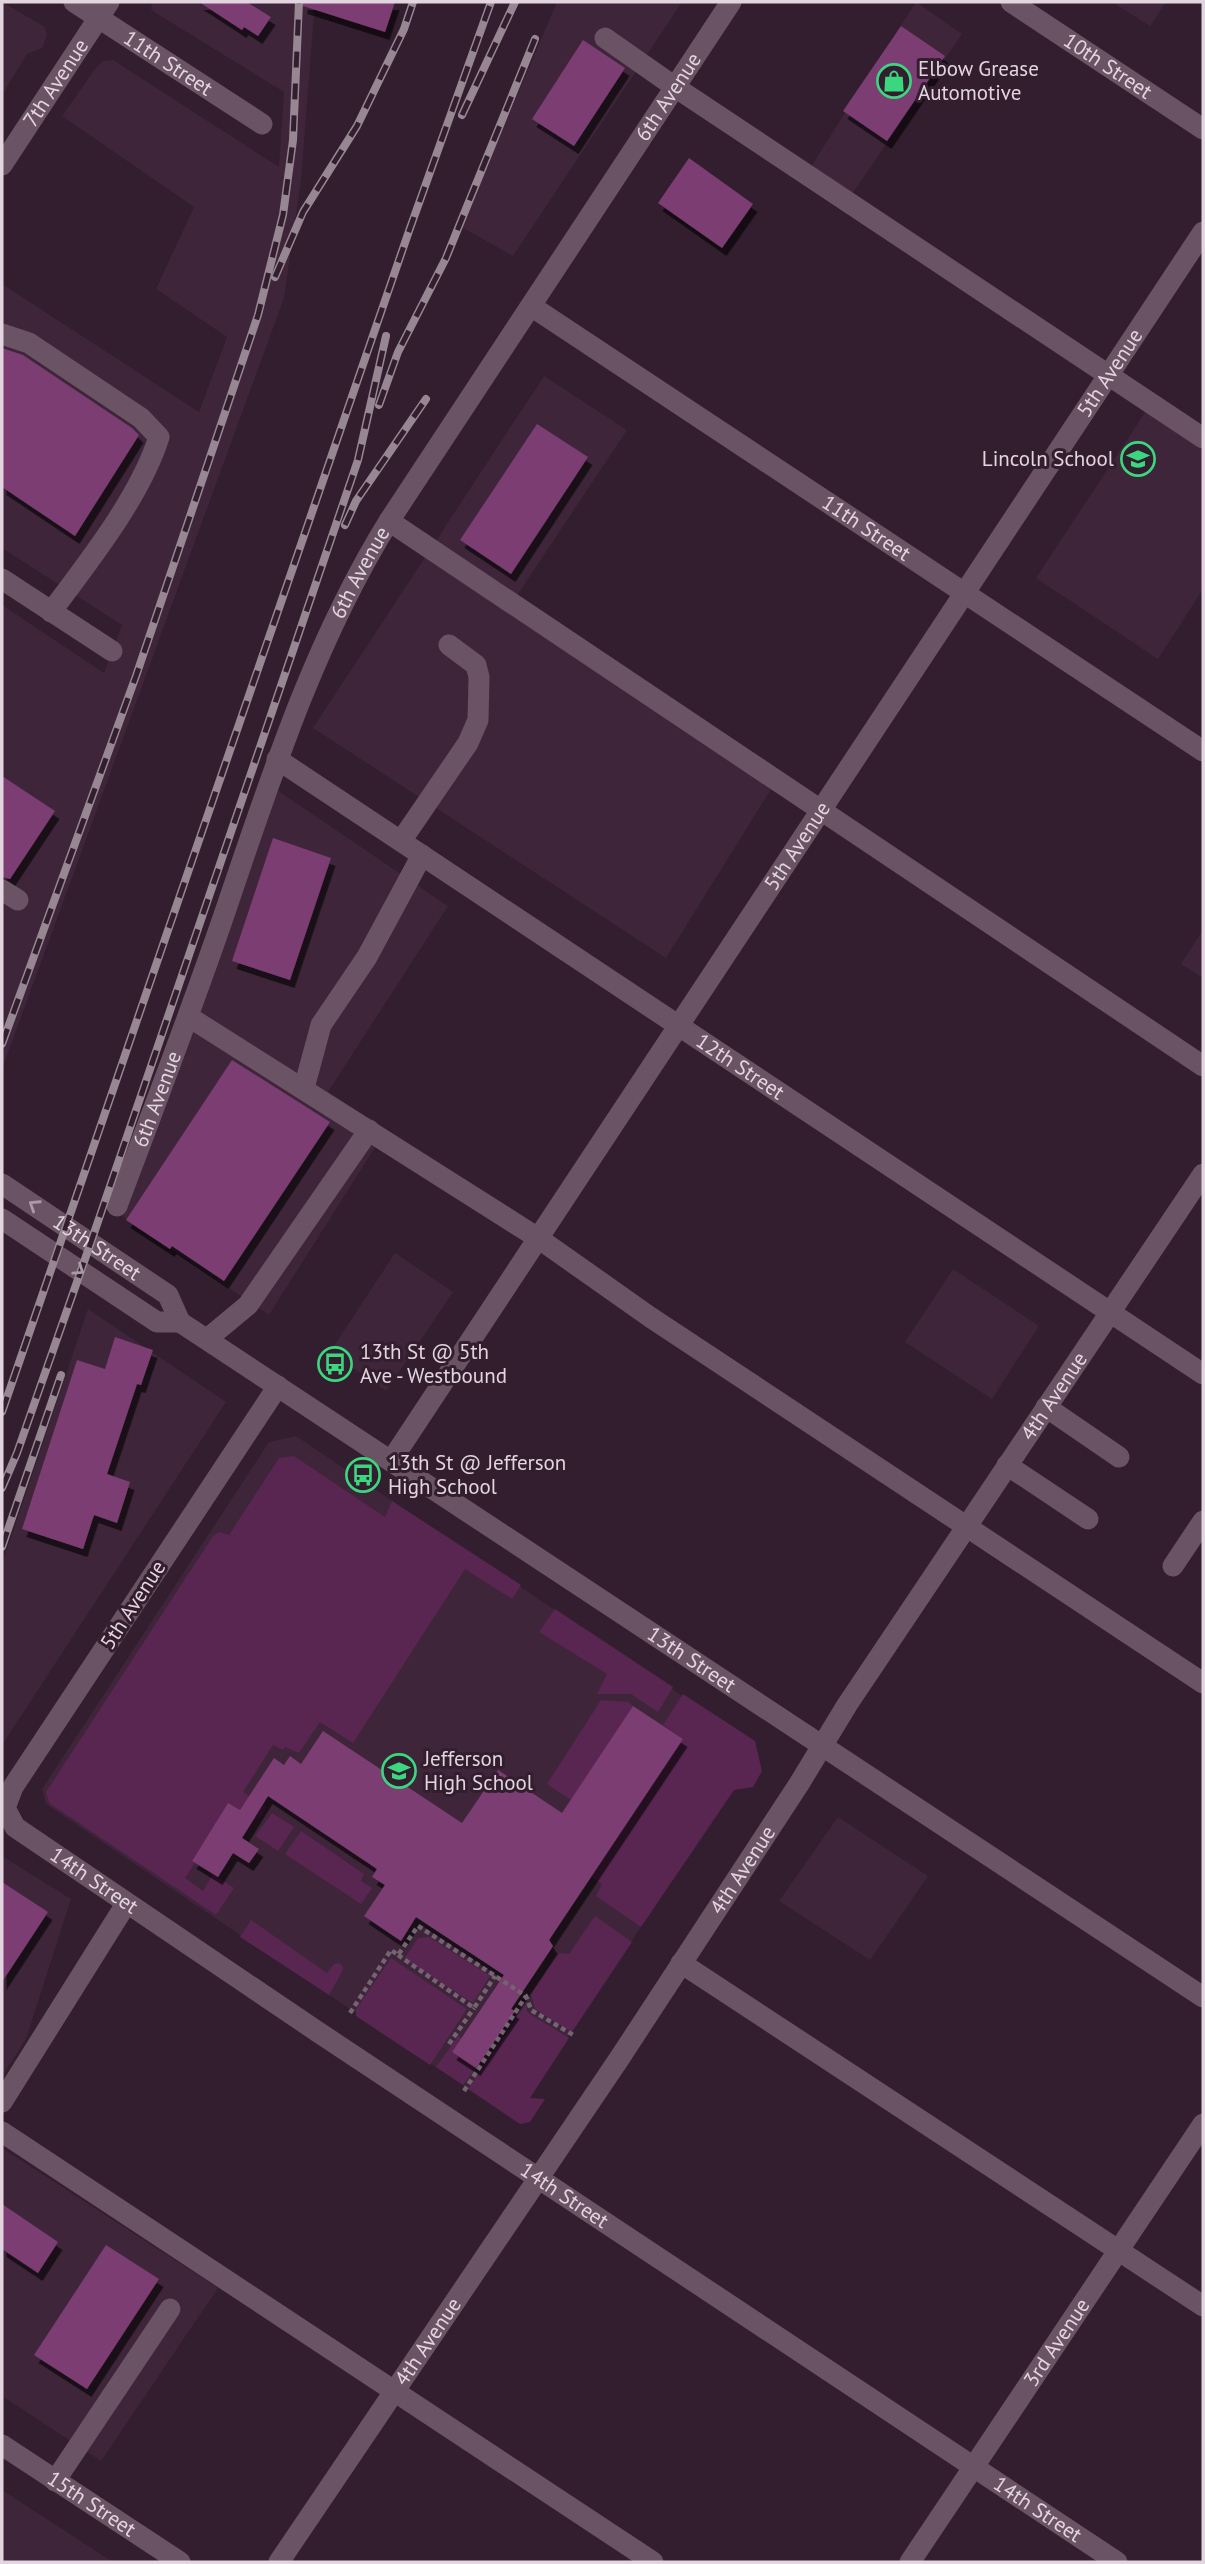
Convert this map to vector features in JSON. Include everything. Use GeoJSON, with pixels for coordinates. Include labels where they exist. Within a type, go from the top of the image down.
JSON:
{"type":"FeatureCollection","features":[{"type":"Feature","properties":{"kind":"street","name":"11th Street"},"geometry":{"type":"LineString","coordinates":[[74,2],[104,10],[262,124]]}},
{"type":"Feature","properties":{"kind":"street","name":"6th Avenue"},"geometry":{"type":"LineString","coordinates":[[117,1206],[189,1017],[277,759],[325,639],[389,521],[731,2]]}},
{"type":"Feature","properties":{"kind":"street","name":"10th Street"},"geometry":{"type":"LineString","coordinates":[[1011,2],[1203,129]]}},
{"type":"Feature","properties":{"kind":"street","name":"7th Avenue"},"geometry":{"type":"LineString","coordinates":[[2,165],[104,10]]}},
{"type":"Feature","properties":{"kind":"street"},"geometry":{"type":"LineString","coordinates":[[605,38],[1203,438]]}},
{"type":"Feature","properties":{"kind":"street","name":"5th Avenue"},"geometry":{"type":"LineString","coordinates":[[391,1461],[1203,232]]}},
{"type":"Feature","properties":{"kind":"street","name":"11th Street"},"geometry":{"type":"LineString","coordinates":[[531,306],[1203,751]]}},
{"type":"Feature","properties":{"kind":"street"},"geometry":{"type":"LineString","coordinates":[[2,334],[29,342],[141,418],[159,437],[153,457],[126,503],[91,558],[51,612]]}},
{"type":"Feature","properties":{"kind":"street"},"geometry":{"type":"LineString","coordinates":[[389,521],[1203,1066]]}},
{"type":"Feature","properties":{"kind":"street"},"geometry":{"type":"LineString","coordinates":[[2,579],[113,651]]}},
{"type":"Feature","properties":{"kind":"street"},"geometry":{"type":"LineString","coordinates":[[401,841],[468,743],[478,720],[479,677],[476,666],[449,645]]}},
{"type":"Feature","properties":{"kind":"street","name":"12th Street"},"geometry":{"type":"LineString","coordinates":[[277,759],[1203,1374]]}},
{"type":"Feature","properties":{"kind":"street"},"geometry":{"type":"LineString","coordinates":[[304,1088],[321,1025],[367,957],[422,855]]}},
{"type":"Feature","properties":{"kind":"street"},"geometry":{"type":"LineString","coordinates":[[189,1017],[538,1238],[650,1317],[1203,1683]]}},
{"type":"Feature","properties":{"kind":"street"},"geometry":{"type":"LineString","coordinates":[[207,1339],[248,1306],[369,1130]]}},
{"type":"Feature","properties":{"kind":"street","name":"4th Avenue"},"geometry":{"type":"LineString","coordinates":[[279,2562],[681,1963],[799,1784],[821,1745],[1203,1174]]}},
{"type":"Feature","properties":{"kind":"street","name":"13th Street"},"geometry":{"type":"LineString","coordinates":[[2,1184],[168,1295],[180,1322]]}},
{"type":"Feature","properties":{"kind":"street","name":"13th Street"},"geometry":{"type":"LineString","coordinates":[[2,1219],[157,1322],[180,1322],[207,1339],[1203,1997]]}},
{"type":"Feature","properties":{"kind":"street","name":"5th Avenue"},"geometry":{"type":"LineString","coordinates":[[15,1827],[5,1808],[13,1787],[278,1386]]}},
{"type":"Feature","properties":{"kind":"street"},"geometry":{"type":"LineString","coordinates":[[1046,1407],[1119,1457]]}},
{"type":"Feature","properties":{"kind":"street"},"geometry":{"type":"LineString","coordinates":[[1007,1465],[1088,1519]]}},
{"type":"Feature","properties":{"kind":"street"},"geometry":{"type":"LineString","coordinates":[[1173,1566],[1203,1521]]}},
{"type":"Feature","properties":{"kind":"street","name":"14th Street"},"geometry":{"type":"LineString","coordinates":[[15,1827],[1117,2562]]}},
{"type":"Feature","properties":{"kind":"street"},"geometry":{"type":"LineString","coordinates":[[2,2102],[126,1903]]}},
{"type":"Feature","properties":{"kind":"street"},"geometry":{"type":"LineString","coordinates":[[681,1963],[1203,2306]]}},
{"type":"Feature","properties":{"kind":"street","name":"3rd Avenue"},"geometry":{"type":"LineString","coordinates":[[910,2562],[1203,2124]]}},
{"type":"Feature","properties":{"kind":"street"},"geometry":{"type":"LineString","coordinates":[[2,2132],[653,2562]]}},
{"type":"Feature","properties":{"kind":"street"},"geometry":{"type":"LineString","coordinates":[[55,2481],[170,2309]]}},
{"type":"Feature","properties":{"kind":"street","name":"15th Street"},"geometry":{"type":"LineString","coordinates":[[2,2445],[180,2562]]}},
{"type":"Feature","properties":{"kind":"path"},"geometry":{"type":"LineString","coordinates":[[398,1955],[418,1926],[526,1996],[531,2010],[575,2036]]}},
{"type":"Feature","properties":{"kind":"path"},"geometry":{"type":"LineString","coordinates":[[350,2013],[391,1950],[474,2008]]}},
{"type":"Feature","properties":{"kind":"path"},"geometry":{"type":"LineString","coordinates":[[449,2044],[495,1976]]}},
{"type":"Feature","properties":{"kind":"path"},"geometry":{"type":"LineString","coordinates":[[464,2091],[526,1996]]}},
{"type":"Feature","properties":{"kind":"shaded area"},"geometry":{"type":"Polygon","coordinates":[[[2,2],[45,27],[47,35],[42,48],[27,54],[2,95],[2,2]]]}},
{"type":"Feature","properties":{"kind":"shaded area"},"geometry":{"type":"Polygon","coordinates":[[[152,2],[315,2],[301,180],[284,298],[2,1069],[2,605],[104,673],[122,625],[2,548],[2,284],[199,412],[227,337],[156,289],[194,207],[62,116],[95,69],[103,61],[113,60],[279,167],[284,92],[151,10],[152,2]]]}},
{"type":"Feature","properties":{"kind":"shaded area"},"geometry":{"type":"Polygon","coordinates":[[[557,2],[682,2],[513,256],[461,227],[557,2]]]}},
{"type":"Feature","properties":{"kind":"shaded area"},"geometry":{"type":"Polygon","coordinates":[[[916,2],[962,34],[852,194],[810,168],[916,2]]]}},
{"type":"Feature","properties":{"kind":"shaded area"},"geometry":{"type":"Polygon","coordinates":[[[1112,2],[1166,2],[1150,26],[1112,2]]]}},
{"type":"Feature","properties":{"kind":"shaded area"},"geometry":{"type":"Polygon","coordinates":[[[544,376],[627,430],[506,612],[773,786],[666,958],[313,728],[544,376]]]}},
{"type":"Feature","properties":{"kind":"shaded area"},"geometry":{"type":"Polygon","coordinates":[[[1146,411],[1203,449],[1203,589],[1158,659],[1036,578],[1146,411]]]}},
{"type":"Feature","properties":{"kind":"shaded area"},"geometry":{"type":"Polygon","coordinates":[[[274,788],[448,906],[328,1092],[386,1130],[269,1315],[122,1216],[274,788]]]}},
{"type":"Feature","properties":{"kind":"shaded area"},"geometry":{"type":"Polygon","coordinates":[[[1203,930],[1203,978],[1181,964],[1203,930]]]}},
{"type":"Feature","properties":{"kind":"shaded area"},"geometry":{"type":"Polygon","coordinates":[[[395,1253],[453,1292],[386,1391],[330,1352],[395,1253]]]}},
{"type":"Feature","properties":{"kind":"shaded area"},"geometry":{"type":"Polygon","coordinates":[[[953,1269],[1039,1326],[992,1399],[905,1342],[953,1269]]]}},
{"type":"Feature","properties":{"kind":"shaded area"},"geometry":{"type":"Polygon","coordinates":[[[88,1309],[226,1402],[2,1745],[2,1564],[88,1309]]]}},
{"type":"Feature","properties":{"kind":"shaded area","name":"Jefferson High School"},"geometry":{"type":"Polygon","coordinates":[[[296,1436],[750,1741],[756,1754],[513,2119],[46,1804],[42,1789],[269,1442],[296,1436]]]}},
{"type":"Feature","properties":{"kind":"shaded area"},"geometry":{"type":"Polygon","coordinates":[[[294,1456],[385,1517],[392,1501],[521,1585],[512,1599],[465,1569],[353,1743],[320,1722],[299,1753],[273,1745],[243,1792],[267,1807],[261,1817],[254,1819],[228,1803],[192,1861],[195,1863],[185,1878],[203,1891],[213,1874],[234,1888],[216,1915],[49,1803],[46,1792],[213,1536],[219,1532],[229,1535],[279,1458],[294,1456]]]}},
{"type":"Feature","properties":{"kind":"shaded area"},"geometry":{"type":"Polygon","coordinates":[[[555,1609],[673,1687],[658,1712],[631,1694],[597,1694],[607,1674],[539,1632],[555,1609]]]}},
{"type":"Feature","properties":{"kind":"shaded area"},"geometry":{"type":"Polygon","coordinates":[[[683,1694],[755,1741],[762,1771],[753,1787],[734,1790],[641,1927],[596,1896],[602,1884],[591,1877],[683,1739],[663,1725],[683,1694]]]}},
{"type":"Feature","properties":{"kind":"shaded area"},"geometry":{"type":"Polygon","coordinates":[[[601,1700],[628,1702],[633,1706],[571,1800],[547,1784],[601,1700]]]}},
{"type":"Feature","properties":{"kind":"shaded area"},"geometry":{"type":"Polygon","coordinates":[[[272,1813],[294,1827],[278,1851],[255,1836],[272,1813]]]}},
{"type":"Feature","properties":{"kind":"shaded area"},"geometry":{"type":"Polygon","coordinates":[[[838,1817],[928,1876],[870,1960],[779,1901],[838,1817]]]}},
{"type":"Feature","properties":{"kind":"shaded area"},"geometry":{"type":"Polygon","coordinates":[[[301,1831],[364,1874],[361,1881],[372,1888],[361,1904],[285,1854],[301,1831]]]}},
{"type":"Feature","properties":{"kind":"shaded area"},"geometry":{"type":"Polygon","coordinates":[[[2,1856],[71,1899],[26,2039],[2,2076],[2,1856]]]}},
{"type":"Feature","properties":{"kind":"shaded area"},"geometry":{"type":"Polygon","coordinates":[[[595,1916],[632,1942],[572,2032],[535,2009],[531,1994],[559,1953],[569,1954],[595,1916]]]}},
{"type":"Feature","properties":{"kind":"shaded area"},"geometry":{"type":"Polygon","coordinates":[[[251,1920],[327,1973],[334,1964],[342,1965],[343,1970],[329,1995],[240,1937],[251,1920]]]}},
{"type":"Feature","properties":{"kind":"shaded area"},"geometry":{"type":"Polygon","coordinates":[[[429,1937],[490,1976],[473,2003],[404,1959],[418,1938],[429,1937]]]}},
{"type":"Feature","properties":{"kind":"shaded area"},"geometry":{"type":"Polygon","coordinates":[[[391,1958],[467,2009],[430,2065],[356,2016],[356,2009],[391,1958]]]}},
{"type":"Feature","properties":{"kind":"shaded area"},"geometry":{"type":"Polygon","coordinates":[[[526,2004],[527,2012],[569,2038],[530,2098],[545,2099],[530,2122],[520,2124],[468,2089],[526,2004]]]}},
{"type":"Feature","properties":{"kind":"shaded area"},"geometry":{"type":"Polygon","coordinates":[[[459,2035],[461,2039],[452,2052],[476,2068],[463,2085],[436,2067],[459,2035]]]}},
{"type":"Feature","properties":{"kind":"shaded area"},"geometry":{"type":"Polygon","coordinates":[[[2,2148],[218,2288],[101,2461],[2,2396],[2,2148]]]}},
{"type":"Feature","properties":{"kind":"shaded area"},"geometry":{"type":"Polygon","coordinates":[[[2,2490],[113,2562],[2,2562],[2,2490]]]}},
{"type":"Feature","properties":{"kind":"building"},"geometry":{"type":"Polygon","coordinates":[[[199,2],[247,2],[271,17],[258,36],[244,27],[242,30],[199,2]]]}},
{"type":"Feature","properties":{"kind":"building"},"geometry":{"type":"Polygon","coordinates":[[[303,2],[395,2],[385,32],[303,6],[303,2]]]}},
{"type":"Feature","properties":{"kind":"building"},"geometry":{"type":"Polygon","coordinates":[[[901,26],[945,56],[887,141],[843,111],[901,26]]]}},
{"type":"Feature","properties":{"kind":"building"},"geometry":{"type":"Polygon","coordinates":[[[583,40],[625,68],[574,146],[532,119],[583,40]]]}},
{"type":"Feature","properties":{"kind":"building"},"geometry":{"type":"Polygon","coordinates":[[[689,158],[753,204],[722,248],[658,203],[689,158]]]}},
{"type":"Feature","properties":{"kind":"building"},"geometry":{"type":"Polygon","coordinates":[[[2,348],[23,355],[139,435],[75,536],[2,487],[2,348]]]}},
{"type":"Feature","properties":{"kind":"building"},"geometry":{"type":"Polygon","coordinates":[[[537,424],[588,457],[511,574],[460,540],[537,424]]]}},
{"type":"Feature","properties":{"kind":"building"},"geometry":{"type":"Polygon","coordinates":[[[2,776],[55,811],[10,879],[2,877],[2,776]]]}},
{"type":"Feature","properties":{"kind":"building"},"geometry":{"type":"Polygon","coordinates":[[[273,838],[331,858],[290,980],[232,961],[273,838]]]}},
{"type":"Feature","properties":{"kind":"building"},"geometry":{"type":"Polygon","coordinates":[[[232,1060],[330,1122],[224,1281],[172,1246],[170,1249],[126,1220],[232,1060]]]}},
{"type":"Feature","properties":{"kind":"building"},"geometry":{"type":"Polygon","coordinates":[[[115,1337],[153,1350],[141,1385],[137,1384],[107,1474],[130,1482],[117,1523],[94,1515],[83,1549],[22,1529],[77,1360],[105,1369],[115,1337]]]}},
{"type":"Feature","properties":{"kind":"building"},"geometry":{"type":"Polygon","coordinates":[[[633,1706],[683,1739],[549,1940],[553,1946],[511,2009],[515,2011],[476,2068],[452,2052],[504,1975],[416,1917],[401,1941],[364,1916],[385,1885],[372,1877],[377,1869],[268,1796],[242,1838],[259,1849],[249,1863],[233,1853],[218,1877],[192,1861],[228,1803],[240,1810],[274,1758],[284,1765],[290,1756],[301,1764],[323,1731],[462,1823],[498,1770],[562,1813],[633,1706]]]}},
{"type":"Feature","properties":{"kind":"building"},"geometry":{"type":"Polygon","coordinates":[[[2,1882],[48,1912],[2,1982],[2,1882]]]}},
{"type":"Feature","properties":{"kind":"building"},"geometry":{"type":"Polygon","coordinates":[[[2,2204],[58,2242],[38,2273],[2,2249],[2,2204]]]}},
{"type":"Feature","properties":{"kind":"building"},"geometry":{"type":"Polygon","coordinates":[[[106,2245],[159,2279],[87,2389],[34,2355],[106,2245]]]}},
{"type":"Feature","properties":{"kind":"railway"},"geometry":{"type":"LineString","coordinates":[[2,1044],[136,676],[258,315],[283,215],[293,140],[299,2]]}},
{"type":"Feature","properties":{"kind":"railway"},"geometry":{"type":"LineString","coordinates":[[275,277],[303,212],[357,126],[404,29],[413,2]]}},
{"type":"Feature","properties":{"kind":"railway"},"geometry":{"type":"LineString","coordinates":[[2,1412],[409,231],[491,2]]}},
{"type":"Feature","properties":{"kind":"railway"},"geometry":{"type":"LineString","coordinates":[[462,115],[515,2]]}},
{"type":"Feature","properties":{"kind":"railway"},"geometry":{"type":"LineString","coordinates":[[379,405],[398,352],[446,258],[535,39]]}},
{"type":"Feature","properties":{"kind":"railway"},"geometry":{"type":"LineString","coordinates":[[2,1488],[17,1453],[91,1242],[358,460],[386,336]]}},
{"type":"Feature","properties":{"kind":"railway"},"geometry":{"type":"LineString","coordinates":[[345,525],[356,501],[426,399]]}},
{"type":"Feature","properties":{"kind":"railway"},"geometry":{"type":"LineString","coordinates":[[2,1547],[61,1375]]}},
{"type":"Feature","properties":{"kind":"place","name":"Elbow Grease Automotive"},"geometry":{"type":"Point","coordinates":[894,81]}},
{"type":"Feature","properties":{"kind":"place","name":"Lincoln School"},"geometry":{"type":"Point","coordinates":[1138,459]}},
{"type":"Feature","properties":{"kind":"place","name":"13th St @ 5th Ave - Westbound"},"geometry":{"type":"Point","coordinates":[335,1364]}},
{"type":"Feature","properties":{"kind":"place","name":"13th St @ Jefferson High School"},"geometry":{"type":"Point","coordinates":[363,1475]}},
{"type":"Feature","properties":{"kind":"place","name":"Jefferson High School"},"geometry":{"type":"Point","coordinates":[399,1771]}}]}
